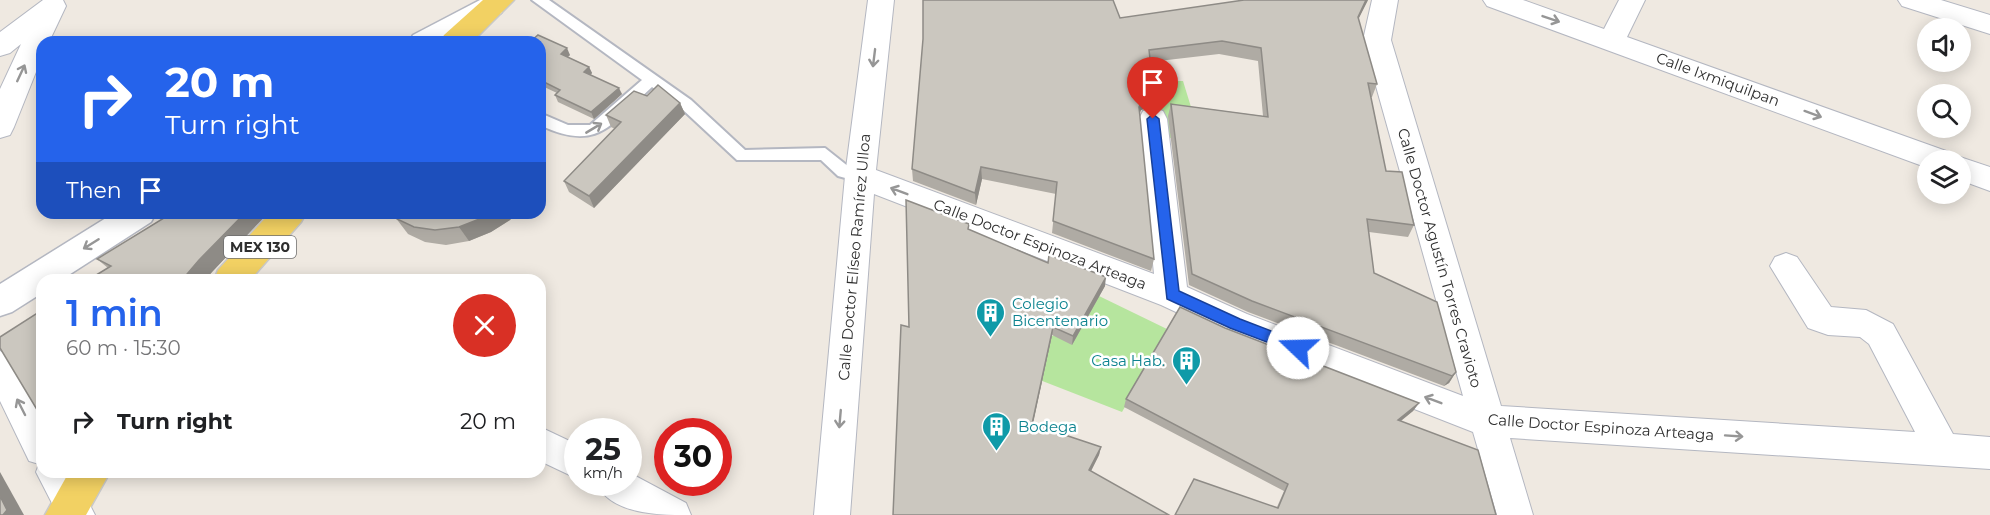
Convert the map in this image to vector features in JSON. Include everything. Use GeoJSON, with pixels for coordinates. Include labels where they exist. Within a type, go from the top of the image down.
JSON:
{"type":"FeatureCollection","features":[{"type":"Feature","properties":{"kind":"main road"},"geometry":{"type":"LineString","coordinates":[[460,36],[495,3]]}},
{"type":"Feature","properties":{"kind":"main road","name":"MEX 130"},"geometry":{"type":"LineString","coordinates":[[239,274],[285,219]]}},
{"type":"Feature","properties":{"kind":"main road"},"geometry":{"type":"LineString","coordinates":[[66,502],[86,478]]}},
{"type":"Feature","properties":{"kind":"street","name":"Calle Doctor Elíseo Ramírez Ulloa"},"geometry":{"type":"LineString","coordinates":[[832,515],[860,176],[881,0]]}},
{"type":"Feature","properties":{"kind":"street","name":"Calle Doctor Agustín Torres Cravioto"},"geometry":{"type":"LineString","coordinates":[[1385,0],[1377,40],[1515,515]]}},
{"type":"Feature","properties":{"kind":"street","name":"Calle Ixmiquilpan"},"geometry":{"type":"LineString","coordinates":[[1496,0],[1917,152]]}},
{"type":"Feature","properties":{"kind":"street"},"geometry":{"type":"LineString","coordinates":[[1612,40],[1632,0]]}},
{"type":"Feature","properties":{"kind":"street"},"geometry":{"type":"LineString","coordinates":[[1911,0],[1990,25]]}},
{"type":"Feature","properties":{"kind":"street"},"geometry":{"type":"LineString","coordinates":[[0,46],[57,3]]}},
{"type":"Feature","properties":{"kind":"street"},"geometry":{"type":"LineString","coordinates":[[40,36],[57,3]]}},
{"type":"Feature","properties":{"kind":"street"},"geometry":{"type":"LineString","coordinates":[[434,36],[495,3]]}},
{"type":"Feature","properties":{"kind":"street"},"geometry":{"type":"LineString","coordinates":[[0,127],[17,81],[36,44]]}},
{"type":"Feature","properties":{"kind":"street"},"geometry":{"type":"LineString","coordinates":[[1153,119],[1172,295]]}},
{"type":"Feature","properties":{"kind":"street"},"geometry":{"type":"LineString","coordinates":[[1971,172],[1990,179]]}},
{"type":"Feature","properties":{"kind":"street","name":"Calle Doctor Espinoza Arteaga"},"geometry":{"type":"LineString","coordinates":[[860,176],[1172,295],[1235,324],[1487,421],[1990,453]]}},
{"type":"Feature","properties":{"kind":"street"},"geometry":{"type":"LineString","coordinates":[[44,274],[131,219]]}},
{"type":"Feature","properties":{"kind":"street"},"geometry":{"type":"LineString","coordinates":[[1786,266],[1820,318],[1827,321],[1861,322],[1872,325],[1881,334],[1943,450]]}},
{"type":"Feature","properties":{"kind":"street"},"geometry":{"type":"LineString","coordinates":[[0,302],[36,279]]}},
{"type":"Feature","properties":{"kind":"street"},"geometry":{"type":"LineString","coordinates":[[0,366],[36,437]]}},
{"type":"Feature","properties":{"kind":"street"},"geometry":{"type":"LineString","coordinates":[[546,446],[564,456]]}},
{"type":"Feature","properties":{"kind":"street"},"geometry":{"type":"LineString","coordinates":[[638,496],[673,515]]}},
{"type":"Feature","properties":{"kind":"lane"},"geometry":{"type":"LineString","coordinates":[[538,0],[686,104],[732,150],[742,156],[825,154],[844,172],[860,176]]}},
{"type":"Feature","properties":{"kind":"lane"},"geometry":{"type":"LineString","coordinates":[[546,122],[572,134],[595,129],[651,80]]}},
{"type":"Feature","properties":{"kind":"green space"},"geometry":{"type":"Polygon","coordinates":[[[1164,60],[1161,81],[1183,81],[1195,120],[1181,138],[1155,138],[1150,96],[1072,72],[1164,60]]]}},
{"type":"Feature","properties":{"kind":"green space"},"geometry":{"type":"Polygon","coordinates":[[[1099,296],[1169,330],[1122,412],[1014,370],[1016,321],[1053,336],[1099,296]]]}},
{"type":"Feature","properties":{"kind":"building"},"geometry":{"type":"Polygon","coordinates":[[[923,0],[1113,0],[1120,18],[1244,0],[1366,0],[1358,17],[1377,84],[1368,83],[1386,171],[1402,172],[1414,225],[1367,219],[1374,273],[1437,302],[1456,372],[1452,376],[1252,301],[1192,274],[1171,104],[1268,117],[1261,48],[1222,41],[1149,50],[1154,93],[1143,97],[1139,107],[1154,259],[1053,221],[1057,182],[981,167],[975,193],[912,169],[923,39],[923,0]]]}},
{"type":"Feature","properties":{"kind":"building"},"geometry":{"type":"Polygon","coordinates":[[[546,39],[567,48],[561,54],[589,67],[584,72],[619,88],[591,112],[555,95],[560,90],[546,83],[546,39]]]}},
{"type":"Feature","properties":{"kind":"building"},"geometry":{"type":"Polygon","coordinates":[[[658,85],[680,103],[589,196],[564,181],[621,122],[606,115],[634,91],[647,96],[658,85]]]}},
{"type":"Feature","properties":{"kind":"building"},"geometry":{"type":"Polygon","coordinates":[[[906,200],[969,224],[968,229],[1048,263],[1049,255],[1106,277],[1073,336],[1053,327],[1032,424],[1101,447],[1089,470],[1169,515],[893,515],[901,325],[909,327],[906,200]]]}},
{"type":"Feature","properties":{"kind":"building"},"geometry":{"type":"Polygon","coordinates":[[[162,219],[239,219],[187,274],[98,274],[111,266],[97,259],[162,219]]]}},
{"type":"Feature","properties":{"kind":"building"},"geometry":{"type":"Polygon","coordinates":[[[397,219],[479,219],[459,227],[435,230],[414,227],[397,219]]]}},
{"type":"Feature","properties":{"kind":"building"},"geometry":{"type":"Polygon","coordinates":[[[1180,307],[1225,328],[1419,403],[1398,420],[1478,450],[1496,515],[1175,515],[1194,479],[1278,508],[1288,484],[1126,399],[1180,307]]]}},
{"type":"Feature","properties":{"kind":"building"},"geometry":{"type":"Polygon","coordinates":[[[36,314],[36,408],[0,348],[0,337],[36,314]]]}},
{"type":"Feature","properties":{"kind":"building"},"geometry":{"type":"Polygon","coordinates":[[[0,496],[7,510],[3,515],[0,515],[0,496]]]}},
{"type":"Feature","properties":{"kind":"place","name":"Colegio Bicentenario"},"geometry":{"type":"Point","coordinates":[991,338]}},
{"type":"Feature","properties":{"kind":"place","name":"Casa Hab."},"geometry":{"type":"Point","coordinates":[1186,386]}},
{"type":"Feature","properties":{"kind":"place","name":"Bodega"},"geometry":{"type":"Point","coordinates":[997,452]}},
{"type":"Feature","properties":{"kind":"route"},"geometry":{"type":"LineString","coordinates":[[1153,119],[1172,295],[1235,324],[1298,348]]}}]}
